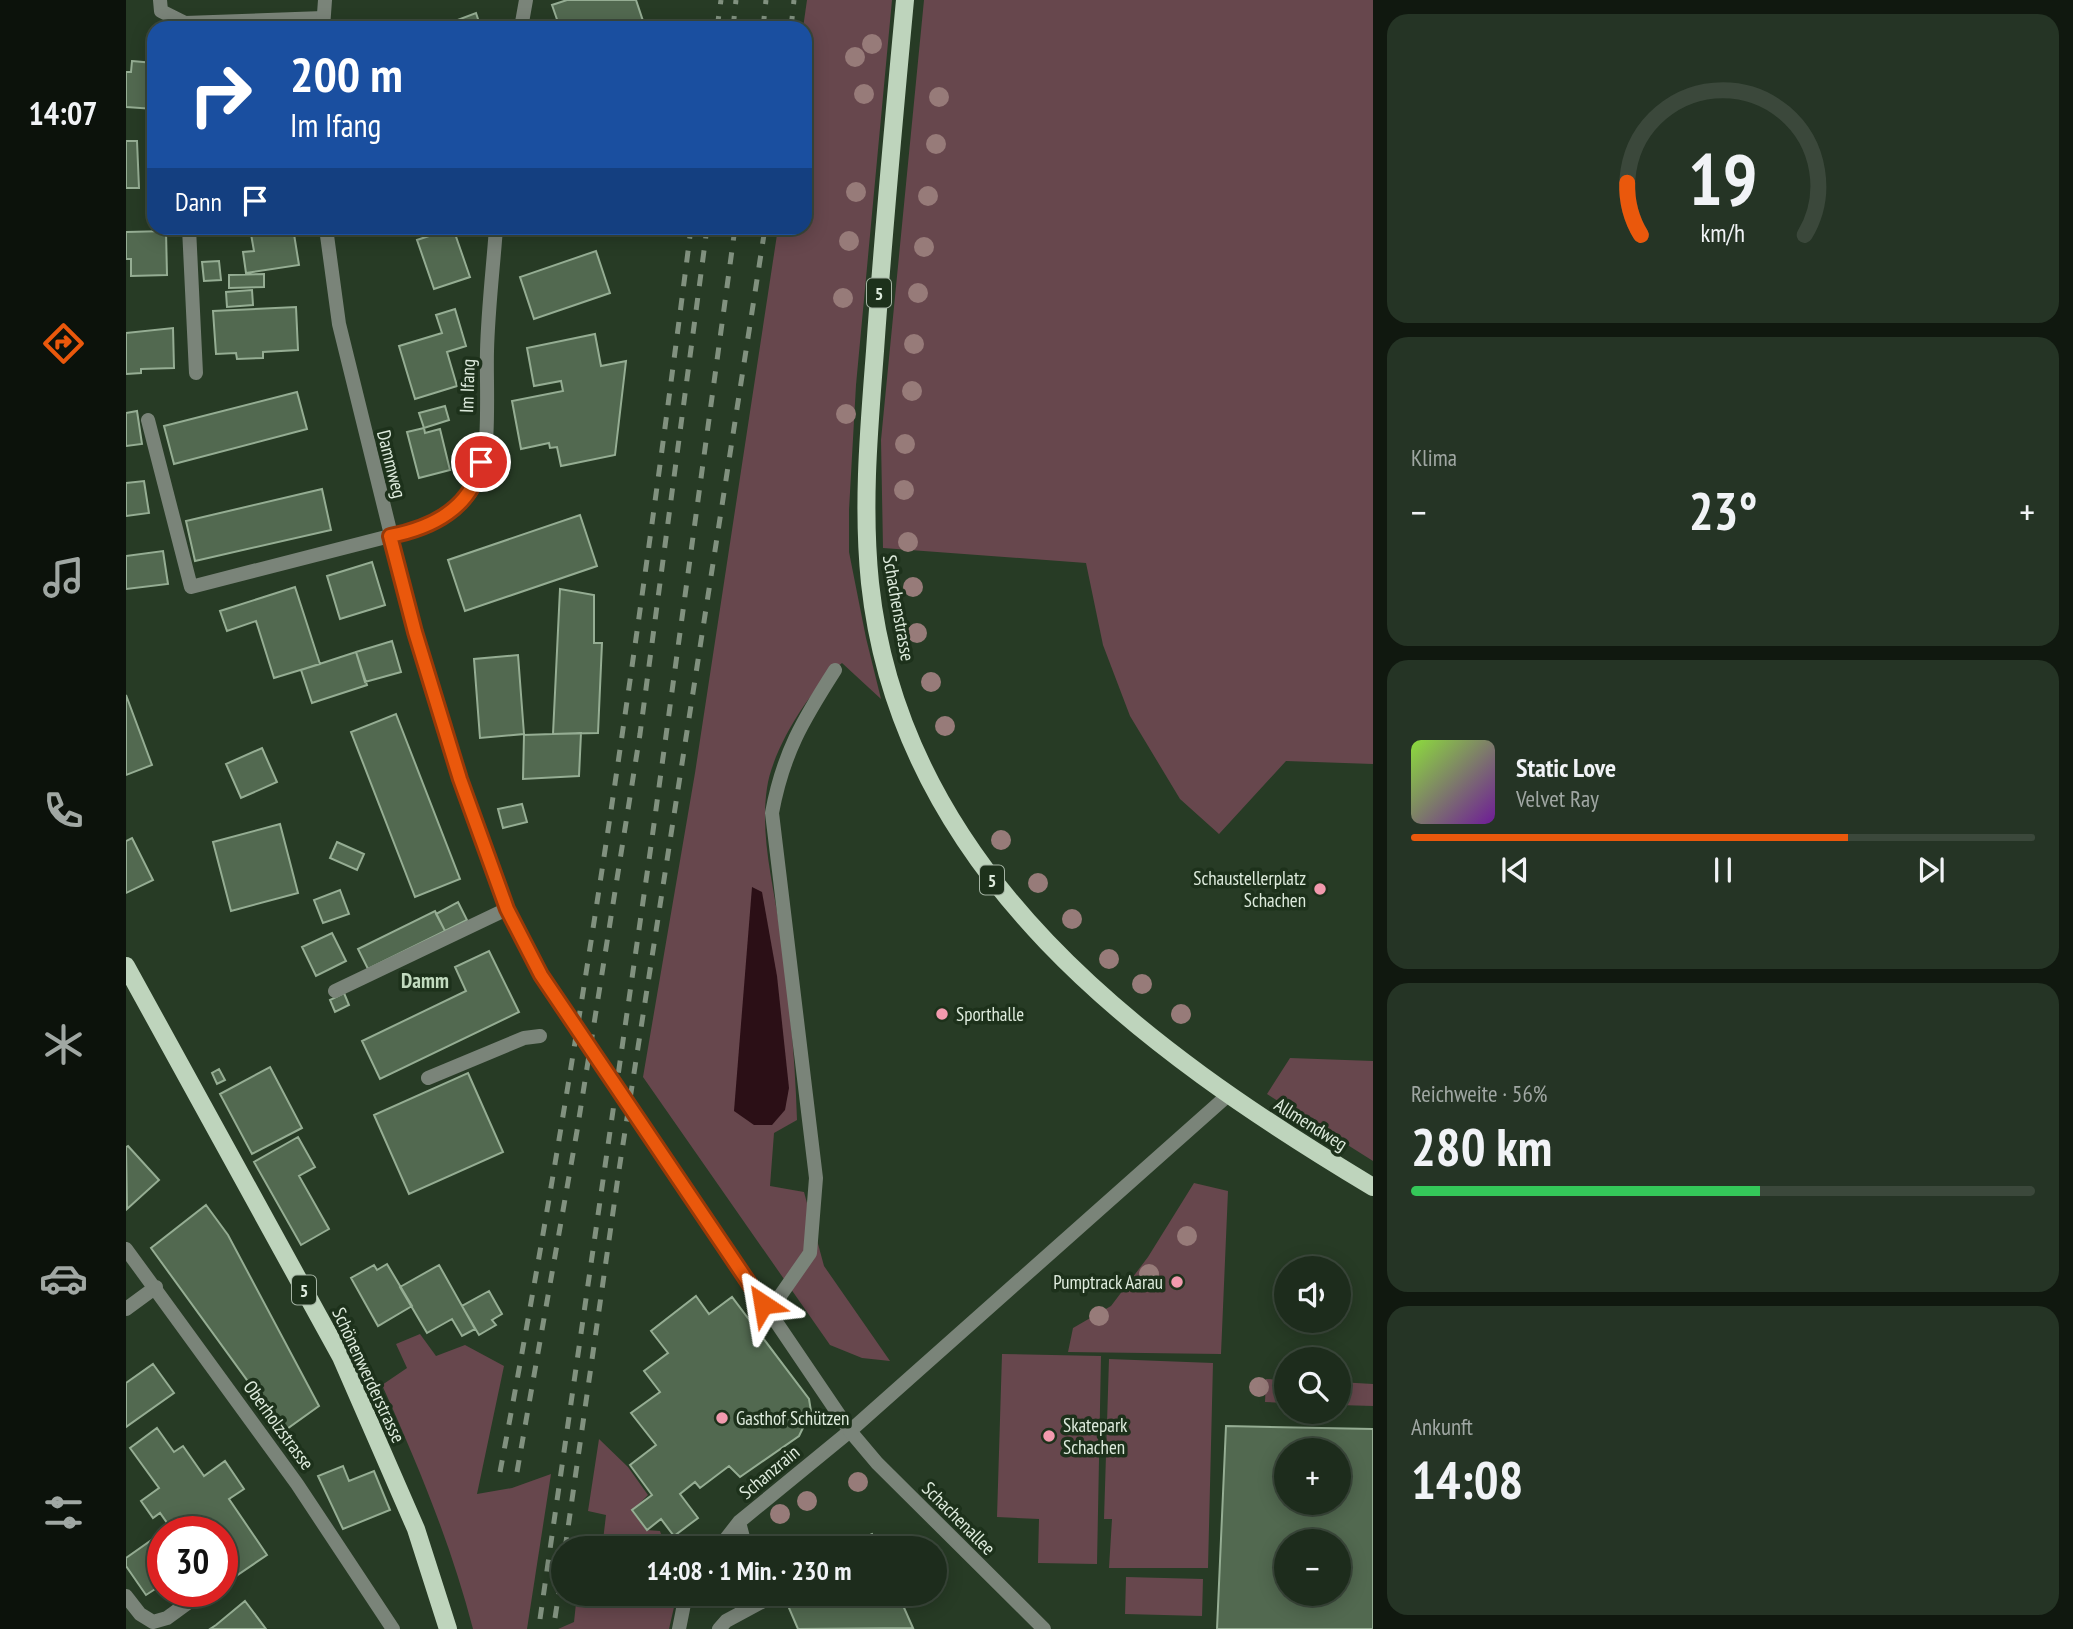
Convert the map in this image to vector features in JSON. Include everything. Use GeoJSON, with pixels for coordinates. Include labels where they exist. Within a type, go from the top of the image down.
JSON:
{"type":"FeatureCollection","features":[{"type":"Feature","properties":{"kind":"main road","name":"Schachenstrasse"},"geometry":{"type":"LineString","coordinates":[[905,0],[882,247],[865,497],[870,587],[895,693],[911,738],[948,812],[966,844],[1017,911],[1088,985],[1165,1051],[1227,1096]]}},
{"type":"Feature","properties":{"kind":"main road","name":"Schönenwerderstrasse"},"geometry":{"type":"LineString","coordinates":[[126,966],[341,1357],[416,1529],[448,1629]]}},
{"type":"Feature","properties":{"kind":"main road","name":"Allmendweg"},"geometry":{"type":"LineString","coordinates":[[1227,1096],[1373,1187]]}},
{"type":"Feature","properties":{"kind":"street"},"geometry":{"type":"LineString","coordinates":[[160,0],[161,12],[181,21]]}},
{"type":"Feature","properties":{"kind":"street"},"geometry":{"type":"LineString","coordinates":[[323,21],[325,0]]}},
{"type":"Feature","properties":{"kind":"street"},"geometry":{"type":"LineString","coordinates":[[522,21],[526,0]]}},
{"type":"Feature","properties":{"kind":"street"},"geometry":{"type":"LineString","coordinates":[[188,235],[196,373]]}},
{"type":"Feature","properties":{"kind":"street","name":"Dammweg"},"geometry":{"type":"LineString","coordinates":[[327,235],[339,324],[415,632],[460,779],[507,909],[541,975],[850,1431]]}},
{"type":"Feature","properties":{"kind":"street","name":"Im Ifang"},"geometry":{"type":"LineString","coordinates":[[148,420],[191,587],[428,527],[453,512],[478,480],[485,445],[487,347],[495,235]]}},
{"type":"Feature","properties":{"kind":"street"},"geometry":{"type":"LineString","coordinates":[[763,1304],[780,1296],[810,1253],[816,1178],[772,813],[778,779],[796,731],[835,670]]}},
{"type":"Feature","properties":{"kind":"street"},"geometry":{"type":"LineString","coordinates":[[335,991],[507,909]]}},
{"type":"Feature","properties":{"kind":"street"},"geometry":{"type":"LineString","coordinates":[[428,1078],[524,1038],[540,1036]]}},
{"type":"Feature","properties":{"kind":"street","name":"Schanzrain"},"geometry":{"type":"LineString","coordinates":[[728,1536],[739,1522],[850,1431],[1227,1096]]}},
{"type":"Feature","properties":{"kind":"street","name":"Oberholzstrasse"},"geometry":{"type":"LineString","coordinates":[[126,1250],[156,1287],[297,1484],[393,1629]]}},
{"type":"Feature","properties":{"kind":"street"},"geometry":{"type":"LineString","coordinates":[[126,1309],[156,1287]]}},
{"type":"Feature","properties":{"kind":"street","name":"Schachenallee"},"geometry":{"type":"LineString","coordinates":[[850,1431],[877,1463],[1044,1629]]}},
{"type":"Feature","properties":{"kind":"street"},"geometry":{"type":"LineString","coordinates":[[739,1522],[743,1536]]}},
{"type":"Feature","properties":{"kind":"street"},"geometry":{"type":"LineString","coordinates":[[126,1596],[140,1614],[153,1622],[167,1618],[182,1607]]}},
{"type":"Feature","properties":{"kind":"street"},"geometry":{"type":"LineString","coordinates":[[679,1629],[685,1606]]}},
{"type":"Feature","properties":{"kind":"street"},"geometry":{"type":"LineString","coordinates":[[719,1629],[726,1620],[753,1606]]}},
{"type":"Feature","properties":{"kind":"shaded area"},"geometry":{"type":"Polygon","coordinates":[[[807,0],[892,0],[856,385],[849,510],[849,552],[881,699],[842,663],[806,702],[785,738],[770,773],[765,806],[766,841],[789,1001],[797,1120],[774,1133],[770,1186],[804,1192],[824,1266],[890,1361],[862,1358],[830,1345],[643,1077],[695,773],[777,235],[812,235],[812,21],[804,21],[807,0]]]}},
{"type":"Feature","properties":{"kind":"shaded area"},"geometry":{"type":"Polygon","coordinates":[[[924,0],[1373,0],[1373,764],[1286,761],[1219,834],[1180,799],[1130,716],[1103,645],[1086,563],[883,548],[881,440],[924,0]]]}},
{"type":"Feature","properties":{"kind":"shaded area"},"geometry":{"type":"Polygon","coordinates":[[[752,887],[762,892],[777,976],[789,1088],[785,1110],[772,1125],[754,1125],[734,1111],[752,887]]]}},
{"type":"Feature","properties":{"kind":"shaded area"},"geometry":{"type":"Polygon","coordinates":[[[1290,1058],[1373,1061],[1373,1161],[1267,1094],[1290,1058]]]}},
{"type":"Feature","properties":{"kind":"shaded area","name":"Pumptrack Aarau"},"geometry":{"type":"Polygon","coordinates":[[[1194,1183],[1228,1191],[1221,1354],[1068,1352],[1073,1328],[1111,1306],[1148,1257],[1194,1183]]]}},
{"type":"Feature","properties":{"kind":"shaded area"},"geometry":{"type":"Polygon","coordinates":[[[420,1334],[436,1356],[465,1345],[504,1366],[477,1494],[512,1488],[551,1474],[527,1629],[473,1629],[455,1566],[433,1505],[382,1385],[407,1368],[396,1344],[420,1334]]]}},
{"type":"Feature","properties":{"kind":"shaded area","name":"Skatepark Schachen"},"geometry":{"type":"Polygon","coordinates":[[[1002,1354],[1101,1356],[1097,1564],[1038,1563],[1039,1519],[997,1517],[1002,1354]]]}},
{"type":"Feature","properties":{"kind":"shaded area"},"geometry":{"type":"Polygon","coordinates":[[[1109,1359],[1213,1363],[1208,1568],[1109,1568],[1112,1519],[1104,1519],[1109,1359]]]}},
{"type":"Feature","properties":{"kind":"shaded area"},"geometry":{"type":"Polygon","coordinates":[[[1266,1379],[1274,1379],[1274,1402],[1265,1402],[1266,1379]]]}},
{"type":"Feature","properties":{"kind":"shaded area"},"geometry":{"type":"Polygon","coordinates":[[[1351,1383],[1373,1384],[1373,1406],[1351,1405],[1351,1383]]]}},
{"type":"Feature","properties":{"kind":"shaded area"},"geometry":{"type":"Polygon","coordinates":[[[599,1439],[628,1467],[648,1495],[632,1511],[646,1530],[660,1531],[662,1536],[604,1536],[606,1515],[588,1511],[599,1439]]]}},
{"type":"Feature","properties":{"kind":"shaded area"},"geometry":{"type":"Polygon","coordinates":[[[1126,1577],[1203,1579],[1202,1616],[1125,1614],[1126,1577]]]}},
{"type":"Feature","properties":{"kind":"shaded area"},"geometry":{"type":"Polygon","coordinates":[[[576,1606],[674,1606],[669,1629],[558,1629],[574,1622],[576,1606]]]}},
{"type":"Feature","properties":{"kind":"building"},"geometry":{"type":"Polygon","coordinates":[[[567,0],[636,0],[643,21],[558,21],[552,5],[567,0]]]}},
{"type":"Feature","properties":{"kind":"building"},"geometry":{"type":"Polygon","coordinates":[[[476,13],[479,21],[455,21],[476,13]]]}},
{"type":"Feature","properties":{"kind":"building"},"geometry":{"type":"Polygon","coordinates":[[[132,61],[147,62],[147,108],[126,107],[126,72],[131,72],[132,61]]]}},
{"type":"Feature","properties":{"kind":"building"},"geometry":{"type":"Polygon","coordinates":[[[126,141],[137,141],[139,188],[126,188],[126,141]]]}},
{"type":"Feature","properties":{"kind":"building"},"geometry":{"type":"Polygon","coordinates":[[[126,232],[166,235],[167,275],[131,276],[131,259],[126,259],[126,232]]]}},
{"type":"Feature","properties":{"kind":"building"},"geometry":{"type":"Polygon","coordinates":[[[251,235],[294,235],[299,265],[246,273],[243,252],[254,251],[251,235]]]}},
{"type":"Feature","properties":{"kind":"building"},"geometry":{"type":"Polygon","coordinates":[[[432,235],[455,235],[470,277],[434,289],[417,240],[432,235]]]}},
{"type":"Feature","properties":{"kind":"building"},"geometry":{"type":"Polygon","coordinates":[[[596,251],[610,293],[534,319],[520,277],[596,251]]]}},
{"type":"Feature","properties":{"kind":"building"},"geometry":{"type":"Polygon","coordinates":[[[219,261],[221,280],[204,281],[202,262],[219,261]]]}},
{"type":"Feature","properties":{"kind":"building"},"geometry":{"type":"Polygon","coordinates":[[[264,274],[264,287],[229,288],[229,275],[264,274]]]}},
{"type":"Feature","properties":{"kind":"building"},"geometry":{"type":"Polygon","coordinates":[[[252,290],[253,305],[227,307],[226,292],[252,290]]]}},
{"type":"Feature","properties":{"kind":"building"},"geometry":{"type":"Polygon","coordinates":[[[296,307],[298,350],[263,352],[263,358],[237,359],[236,353],[216,354],[213,311],[296,307]]]}},
{"type":"Feature","properties":{"kind":"building"},"geometry":{"type":"Polygon","coordinates":[[[455,309],[466,346],[447,352],[457,386],[415,399],[399,346],[442,333],[436,315],[455,309]]]}},
{"type":"Feature","properties":{"kind":"building"},"geometry":{"type":"Polygon","coordinates":[[[173,328],[174,368],[141,369],[141,373],[126,374],[126,333],[173,328]]]}},
{"type":"Feature","properties":{"kind":"building"},"geometry":{"type":"Polygon","coordinates":[[[595,334],[601,366],[626,361],[615,455],[561,466],[557,447],[550,448],[549,443],[521,449],[512,401],[563,391],[561,381],[534,386],[527,348],[595,334]]]}},
{"type":"Feature","properties":{"kind":"building"},"geometry":{"type":"Polygon","coordinates":[[[297,392],[307,429],[174,464],[164,426],[297,392]]]}},
{"type":"Feature","properties":{"kind":"building"},"geometry":{"type":"Polygon","coordinates":[[[445,406],[449,420],[424,428],[419,413],[445,406]]]}},
{"type":"Feature","properties":{"kind":"building"},"geometry":{"type":"Polygon","coordinates":[[[137,411],[142,444],[126,446],[126,413],[137,411]]]}},
{"type":"Feature","properties":{"kind":"building"},"geometry":{"type":"Polygon","coordinates":[[[424,428],[425,433],[440,429],[450,470],[419,478],[407,432],[424,428]]]}},
{"type":"Feature","properties":{"kind":"building"},"geometry":{"type":"Polygon","coordinates":[[[144,481],[149,513],[126,516],[126,483],[144,481]]]}},
{"type":"Feature","properties":{"kind":"building"},"geometry":{"type":"Polygon","coordinates":[[[322,489],[331,530],[195,561],[186,521],[322,489]]]}},
{"type":"Feature","properties":{"kind":"building"},"geometry":{"type":"Polygon","coordinates":[[[580,515],[597,566],[465,611],[448,560],[580,515]]]}},
{"type":"Feature","properties":{"kind":"building"},"geometry":{"type":"Polygon","coordinates":[[[163,551],[168,584],[126,589],[126,556],[163,551]]]}},
{"type":"Feature","properties":{"kind":"building"},"geometry":{"type":"Polygon","coordinates":[[[372,562],[385,605],[340,619],[327,576],[372,562]]]}},
{"type":"Feature","properties":{"kind":"building"},"geometry":{"type":"Polygon","coordinates":[[[295,587],[320,664],[274,678],[256,621],[227,631],[220,611],[295,587]]]}},
{"type":"Feature","properties":{"kind":"building"},"geometry":{"type":"Polygon","coordinates":[[[560,589],[594,595],[594,643],[602,643],[598,733],[553,734],[560,589]]]}},
{"type":"Feature","properties":{"kind":"building"},"geometry":{"type":"Polygon","coordinates":[[[392,641],[401,672],[365,682],[356,652],[392,641]]]}},
{"type":"Feature","properties":{"kind":"building"},"geometry":{"type":"Polygon","coordinates":[[[356,652],[367,685],[312,703],[301,670],[356,652]]]}},
{"type":"Feature","properties":{"kind":"building"},"geometry":{"type":"Polygon","coordinates":[[[518,655],[524,734],[480,738],[474,659],[518,655]]]}},
{"type":"Feature","properties":{"kind":"building"},"geometry":{"type":"Polygon","coordinates":[[[126,695],[152,765],[126,775],[126,695]]]}},
{"type":"Feature","properties":{"kind":"building"},"geometry":{"type":"Polygon","coordinates":[[[396,714],[460,879],[415,897],[351,732],[396,714]]]}},
{"type":"Feature","properties":{"kind":"building"},"geometry":{"type":"Polygon","coordinates":[[[581,733],[579,776],[523,779],[524,735],[581,733]]]}},
{"type":"Feature","properties":{"kind":"building"},"geometry":{"type":"Polygon","coordinates":[[[262,748],[277,782],[241,798],[226,764],[262,748]]]}},
{"type":"Feature","properties":{"kind":"building"},"geometry":{"type":"Polygon","coordinates":[[[522,804],[527,822],[503,828],[498,809],[522,804]]]}},
{"type":"Feature","properties":{"kind":"building"},"geometry":{"type":"Polygon","coordinates":[[[280,824],[298,893],[231,911],[213,842],[280,824]]]}},
{"type":"Feature","properties":{"kind":"building"},"geometry":{"type":"Polygon","coordinates":[[[132,838],[153,880],[126,893],[126,841],[132,838]]]}},
{"type":"Feature","properties":{"kind":"building"},"geometry":{"type":"Polygon","coordinates":[[[337,842],[364,854],[357,870],[330,858],[337,842]]]}},
{"type":"Feature","properties":{"kind":"building"},"geometry":{"type":"Polygon","coordinates":[[[340,890],[349,914],[323,923],[314,900],[340,890]]]}},
{"type":"Feature","properties":{"kind":"building"},"geometry":{"type":"Polygon","coordinates":[[[458,902],[467,920],[445,931],[436,914],[458,902]]]}},
{"type":"Feature","properties":{"kind":"building"},"geometry":{"type":"Polygon","coordinates":[[[435,911],[445,931],[368,969],[358,949],[435,911]]]}},
{"type":"Feature","properties":{"kind":"building"},"geometry":{"type":"Polygon","coordinates":[[[332,933],[346,961],[316,976],[302,947],[332,933]]]}},
{"type":"Feature","properties":{"kind":"building"},"geometry":{"type":"Polygon","coordinates":[[[489,951],[519,1012],[380,1079],[362,1041],[466,991],[455,967],[489,951]]]}},
{"type":"Feature","properties":{"kind":"building"},"geometry":{"type":"Polygon","coordinates":[[[344,993],[349,1005],[335,1012],[330,1000],[344,993]]]}},
{"type":"Feature","properties":{"kind":"building"},"geometry":{"type":"Polygon","coordinates":[[[270,1067],[302,1128],[252,1154],[220,1094],[270,1067]]]}},
{"type":"Feature","properties":{"kind":"building"},"geometry":{"type":"Polygon","coordinates":[[[219,1069],[225,1080],[217,1084],[212,1073],[219,1069]]]}},
{"type":"Feature","properties":{"kind":"building"},"geometry":{"type":"Polygon","coordinates":[[[468,1073],[503,1152],[409,1194],[374,1115],[468,1073]]]}},
{"type":"Feature","properties":{"kind":"building"},"geometry":{"type":"Polygon","coordinates":[[[298,1137],[315,1167],[299,1176],[329,1229],[301,1245],[254,1162],[298,1137]]]}},
{"type":"Feature","properties":{"kind":"building"},"geometry":{"type":"Polygon","coordinates":[[[128,1146],[159,1180],[127,1209],[126,1147],[128,1146]]]}},
{"type":"Feature","properties":{"kind":"building"},"geometry":{"type":"Polygon","coordinates":[[[206,1205],[228,1235],[319,1406],[284,1431],[151,1248],[206,1205]]]}},
{"type":"Feature","properties":{"kind":"building"},"geometry":{"type":"Polygon","coordinates":[[[387,1264],[412,1306],[378,1326],[351,1278],[374,1265],[377,1270],[387,1264]]]}},
{"type":"Feature","properties":{"kind":"building"},"geometry":{"type":"Polygon","coordinates":[[[439,1265],[475,1329],[462,1336],[452,1319],[427,1333],[400,1287],[439,1265]]]}},
{"type":"Feature","properties":{"kind":"building"},"geometry":{"type":"Polygon","coordinates":[[[489,1291],[502,1314],[492,1320],[496,1325],[479,1335],[462,1306],[489,1291]]]}},
{"type":"Feature","properties":{"kind":"building","name":"Gasthof Schützen"},"geometry":{"type":"Polygon","coordinates":[[[696,1296],[709,1314],[732,1297],[809,1399],[811,1411],[799,1436],[740,1477],[729,1466],[700,1488],[695,1482],[680,1494],[698,1518],[674,1536],[661,1519],[647,1530],[632,1510],[652,1495],[630,1465],[656,1445],[631,1413],[660,1392],[644,1371],[668,1353],[651,1331],[696,1296]]]}},
{"type":"Feature","properties":{"kind":"building"},"geometry":{"type":"Polygon","coordinates":[[[153,1364],[174,1393],[126,1427],[126,1383],[153,1364]]]}},
{"type":"Feature","properties":{"kind":"building"},"geometry":{"type":"Polygon","coordinates":[[[1226,1426],[1373,1429],[1373,1629],[1217,1629],[1226,1426]]]}},
{"type":"Feature","properties":{"kind":"building"},"geometry":{"type":"Polygon","coordinates":[[[157,1428],[174,1452],[183,1446],[204,1476],[225,1461],[244,1489],[229,1499],[267,1555],[238,1575],[238,1516],[162,1516],[160,1513],[152,1516],[141,1501],[159,1488],[130,1448],[157,1428]]]}},
{"type":"Feature","properties":{"kind":"building"},"geometry":{"type":"Polygon","coordinates":[[[343,1466],[349,1481],[374,1471],[390,1510],[343,1529],[318,1476],[343,1466]]]}},
{"type":"Feature","properties":{"kind":"building"},"geometry":{"type":"Polygon","coordinates":[[[147,1543],[146,1595],[126,1566],[126,1558],[147,1543]]]}},
{"type":"Feature","properties":{"kind":"building"},"geometry":{"type":"Polygon","coordinates":[[[245,1601],[266,1629],[210,1629],[216,1625],[245,1601]]]}},
{"type":"Feature","properties":{"kind":"building"},"geometry":{"type":"Polygon","coordinates":[[[788,1606],[903,1606],[913,1628],[798,1629],[788,1606]]]}},
{"type":"Feature","properties":{"kind":"railway"},"geometry":{"type":"LineString","coordinates":[[718,21],[721,0]]}},
{"type":"Feature","properties":{"kind":"railway"},"geometry":{"type":"LineString","coordinates":[[734,21],[736,0]]}},
{"type":"Feature","properties":{"kind":"railway"},"geometry":{"type":"LineString","coordinates":[[764,21],[766,0]]}},
{"type":"Feature","properties":{"kind":"railway"},"geometry":{"type":"LineString","coordinates":[[792,21],[794,0]]}},
{"type":"Feature","properties":{"kind":"railway"},"geometry":{"type":"LineString","coordinates":[[500,1472],[555,1162],[605,851],[690,235]]}},
{"type":"Feature","properties":{"kind":"railway"},"geometry":{"type":"LineString","coordinates":[[517,1472],[577,1131],[640,734],[706,235]]}},
{"type":"Feature","properties":{"kind":"railway"},"geometry":{"type":"LineString","coordinates":[[540,1619],[651,846],[734,235]]}},
{"type":"Feature","properties":{"kind":"railway"},"geometry":{"type":"LineString","coordinates":[[567,1536],[619,1170],[764,235]]}},
{"type":"Feature","properties":{"kind":"railway"},"geometry":{"type":"LineString","coordinates":[[555,1618],[557,1606]]}},
{"type":"Feature","properties":{"kind":"place","name":"Schaustellerplatz Schachen"},"geometry":{"type":"Point","coordinates":[1320,889]}},
{"type":"Feature","properties":{"kind":"place","name":"Sporthalle"},"geometry":{"type":"Point","coordinates":[942,1014]}},
{"type":"Feature","properties":{"kind":"place","name":"Pumptrack Aarau"},"geometry":{"type":"Point","coordinates":[1177,1282]}},
{"type":"Feature","properties":{"kind":"place","name":"Gasthof Schützen"},"geometry":{"type":"Point","coordinates":[722,1418]}},
{"type":"Feature","properties":{"kind":"place","name":"Skatepark Schachen"},"geometry":{"type":"Point","coordinates":[1049,1436]}},
{"type":"Feature","properties":{"kind":"district","name":"Damm"},"geometry":{"type":"Point","coordinates":[425,980]}},
{"type":"Feature","properties":{"kind":"route"},"geometry":{"type":"LineString","coordinates":[[481,462],[478,480],[453,512],[428,527],[390,536],[415,632],[460,779],[507,909],[541,975],[763,1304]]}}]}
